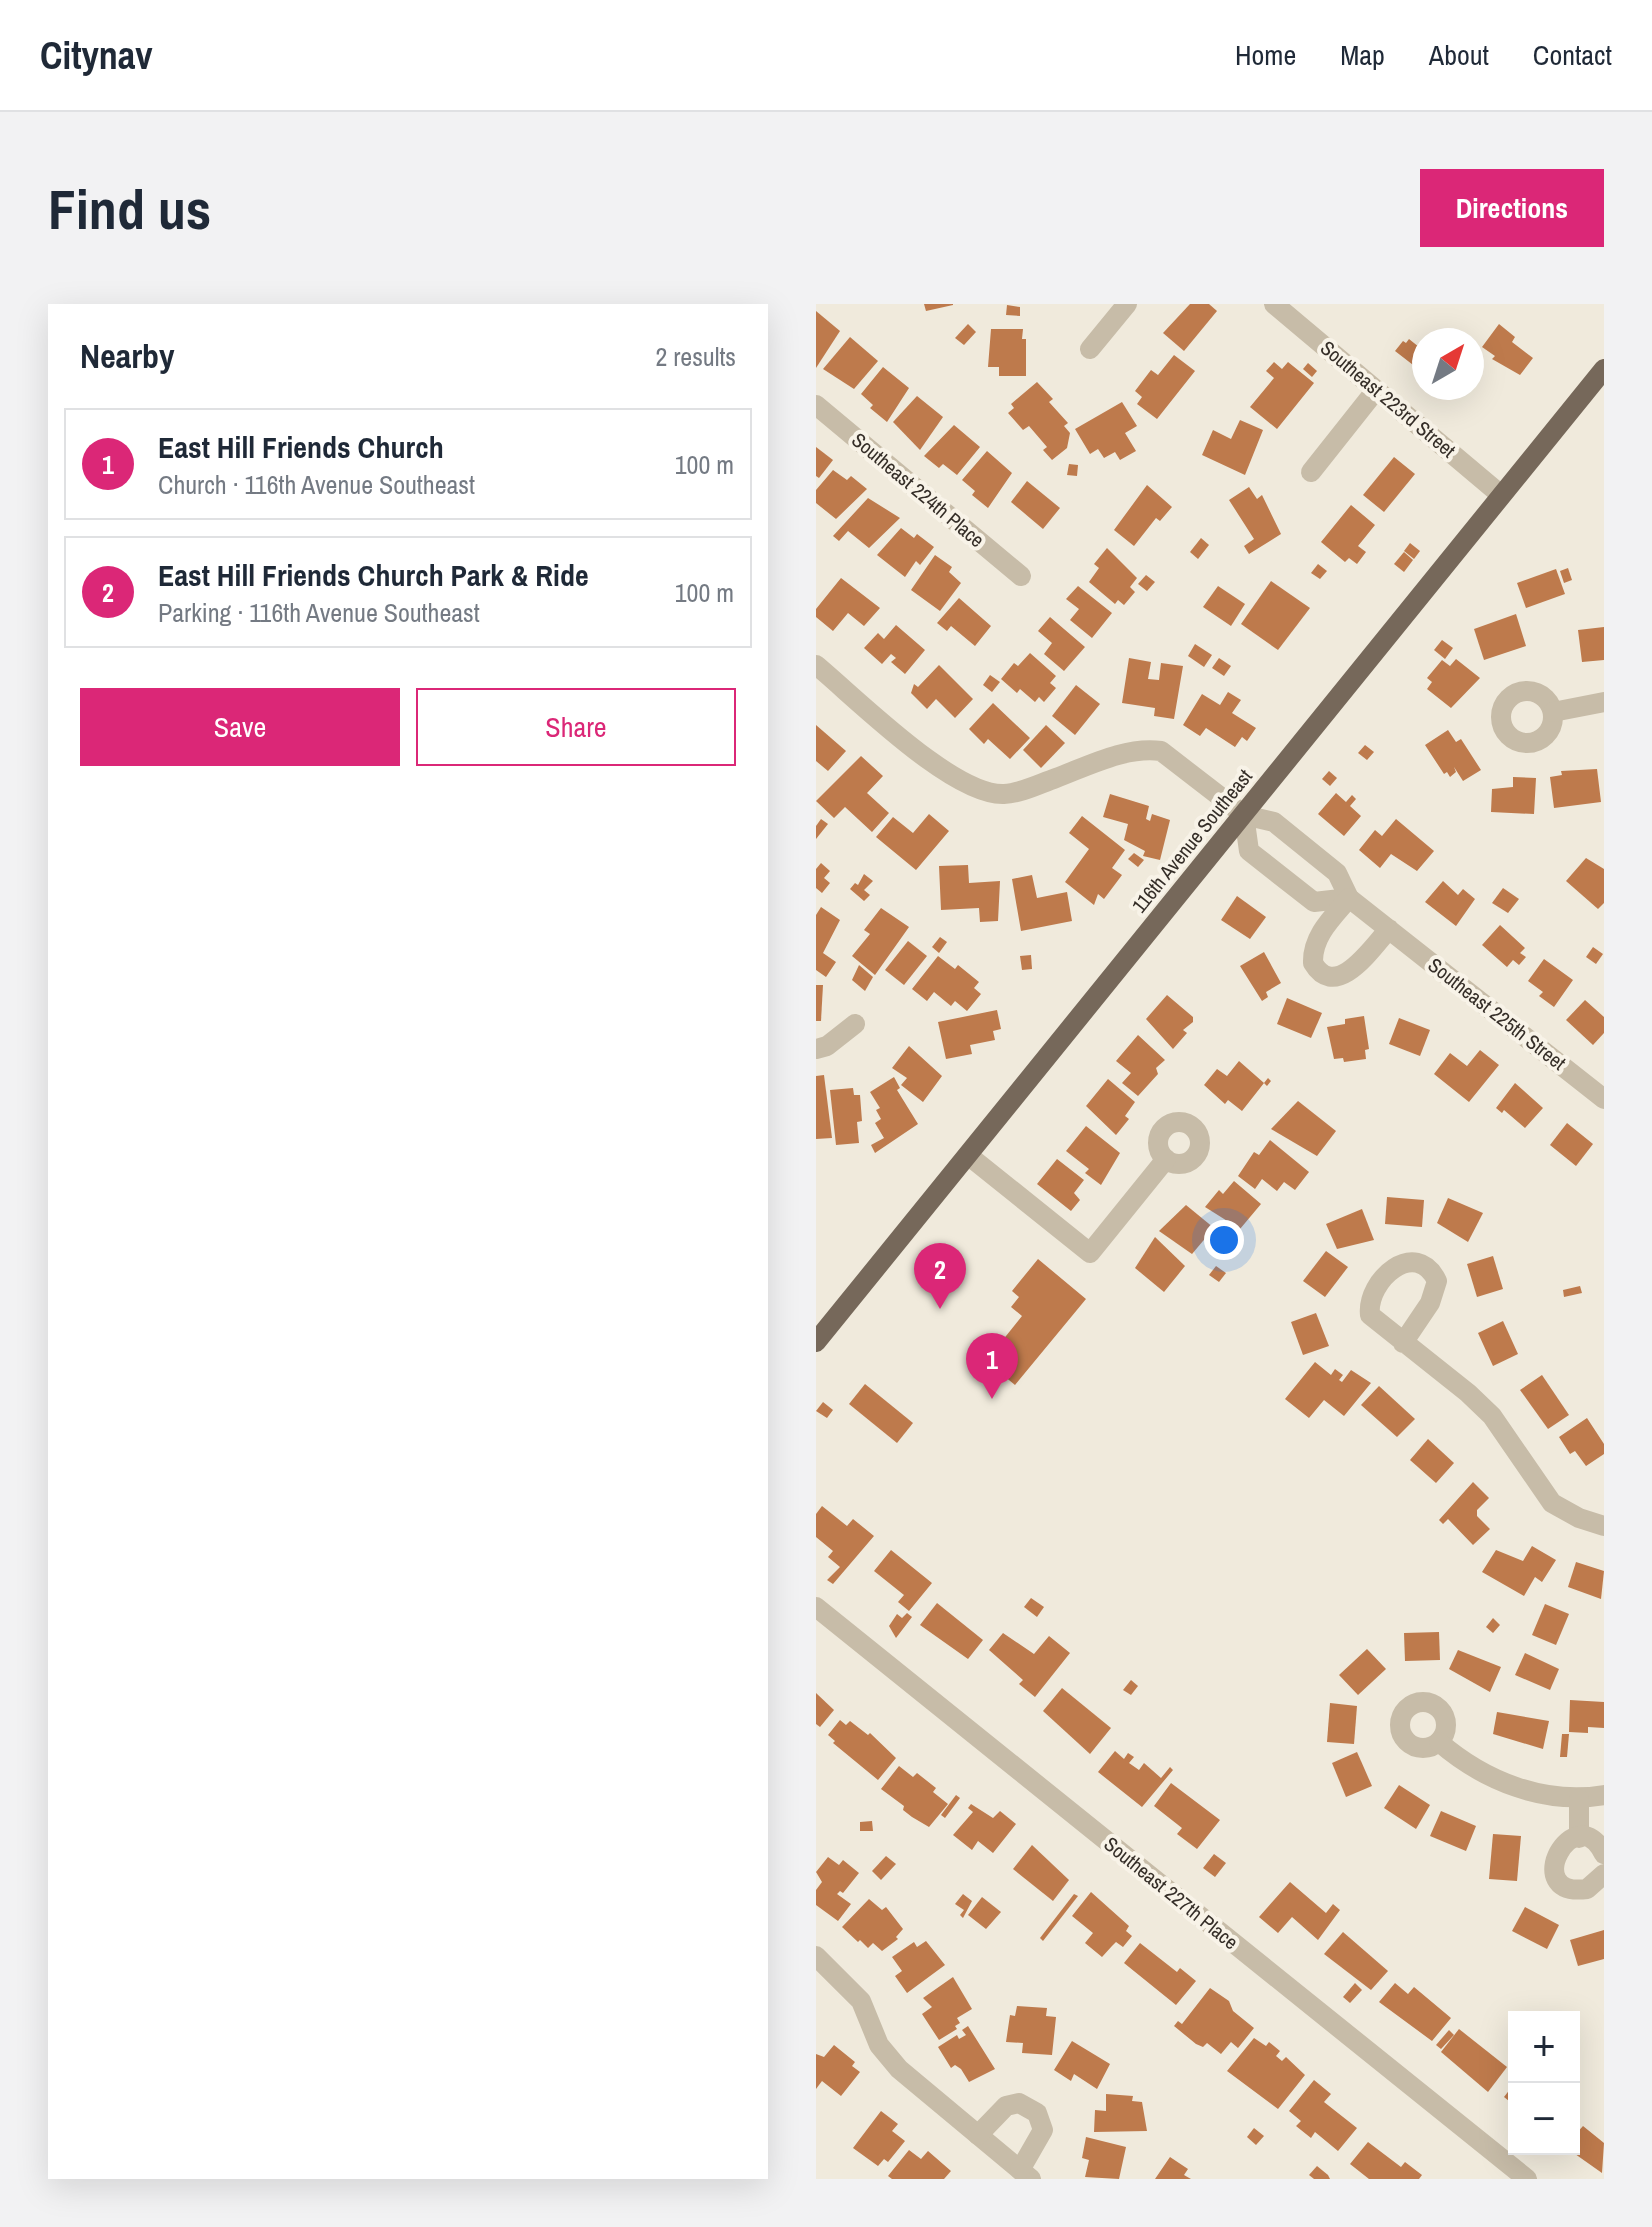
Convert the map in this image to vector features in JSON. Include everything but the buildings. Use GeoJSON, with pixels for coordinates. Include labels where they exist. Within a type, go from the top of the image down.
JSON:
{"type":"FeatureCollection","features":[{"type":"Feature","properties":{"kind":"main road","name":"116th Avenue Southeast"},"geometry":{"type":"LineString","coordinates":[[816,1342],[1604,369]]}},
{"type":"Feature","properties":{"kind":"street"},"geometry":{"type":"LineString","coordinates":[[1090,349],[1127,304]]}},
{"type":"Feature","properties":{"kind":"street","name":"Southeast 223rd Street"},"geometry":{"type":"LineString","coordinates":[[1274,304],[1501,495]]}},
{"type":"Feature","properties":{"kind":"street"},"geometry":{"type":"LineString","coordinates":[[1311,472],[1376,390]]}},
{"type":"Feature","properties":{"kind":"street","name":"Southeast 224th Place"},"geometry":{"type":"LineString","coordinates":[[816,405],[1021,576]]}},
{"type":"Feature","properties":{"kind":"street","name":"Southeast 225th Street"},"geometry":{"type":"LineString","coordinates":[[816,665],[941,769],[970,787],[1003,794],[1024,790],[1147,749],[1173,757],[1244,815],[1274,822],[1337,873],[1349,898],[1604,1099]]}},
{"type":"Feature","properties":{"kind":"street"},"geometry":{"type":"LineString","coordinates":[[1553,712],[1604,702]]}},
{"type":"Feature","properties":{"kind":"street"},"geometry":{"type":"LineString","coordinates":[[1244,815],[1249,851],[1314,902],[1349,898]]}},
{"type":"Feature","properties":{"kind":"street"},"geometry":{"type":"LineString","coordinates":[[1349,898],[1315,945],[1313,963],[1317,970],[1333,978],[1350,972],[1389,929]]}},
{"type":"Feature","properties":{"kind":"street"},"geometry":{"type":"LineString","coordinates":[[816,1049],[827,1046],[855,1024]]}},
{"type":"Feature","properties":{"kind":"street"},"geometry":{"type":"LineString","coordinates":[[969,1156],[1090,1253],[1166,1159]]}},
{"type":"Feature","properties":{"kind":"street"},"geometry":{"type":"LineString","coordinates":[[1403,1343],[1468,1393],[1492,1416],[1552,1503],[1579,1518],[1604,1526]]}},
{"type":"Feature","properties":{"kind":"street","name":"Southeast 227th Place"},"geometry":{"type":"LineString","coordinates":[[816,1607],[1527,2179]]}},
{"type":"Feature","properties":{"kind":"street"},"geometry":{"type":"LineString","coordinates":[[1439,1742],[1465,1764],[1496,1780],[1579,1799],[1604,1795]]}},
{"type":"Feature","properties":{"kind":"street"},"geometry":{"type":"LineString","coordinates":[[1579,1799],[1579,1838]]}},
{"type":"Feature","properties":{"kind":"street"},"geometry":{"type":"LineString","coordinates":[[1604,1854],[1595,1842],[1579,1838],[1570,1839],[1557,1851],[1554,1859],[1557,1877],[1579,1890],[1595,1886],[1604,1874]]}},
{"type":"Feature","properties":{"kind":"street"},"geometry":{"type":"LineString","coordinates":[[820,1967],[861,2001],[879,2045],[899,2069],[978,2135],[1026,2174],[1043,2130],[1037,2113],[1019,2103],[1006,2106],[978,2135]]}},
{"type":"Feature","properties":{"kind":"place","name":"East Hill Friends Church Park & Ride"},"geometry":{"type":"Point","coordinates":[940,1309]}},
{"type":"Feature","properties":{"kind":"place","name":"East Hill Friends Church"},"geometry":{"type":"Point","coordinates":[992,1399]}}]}
